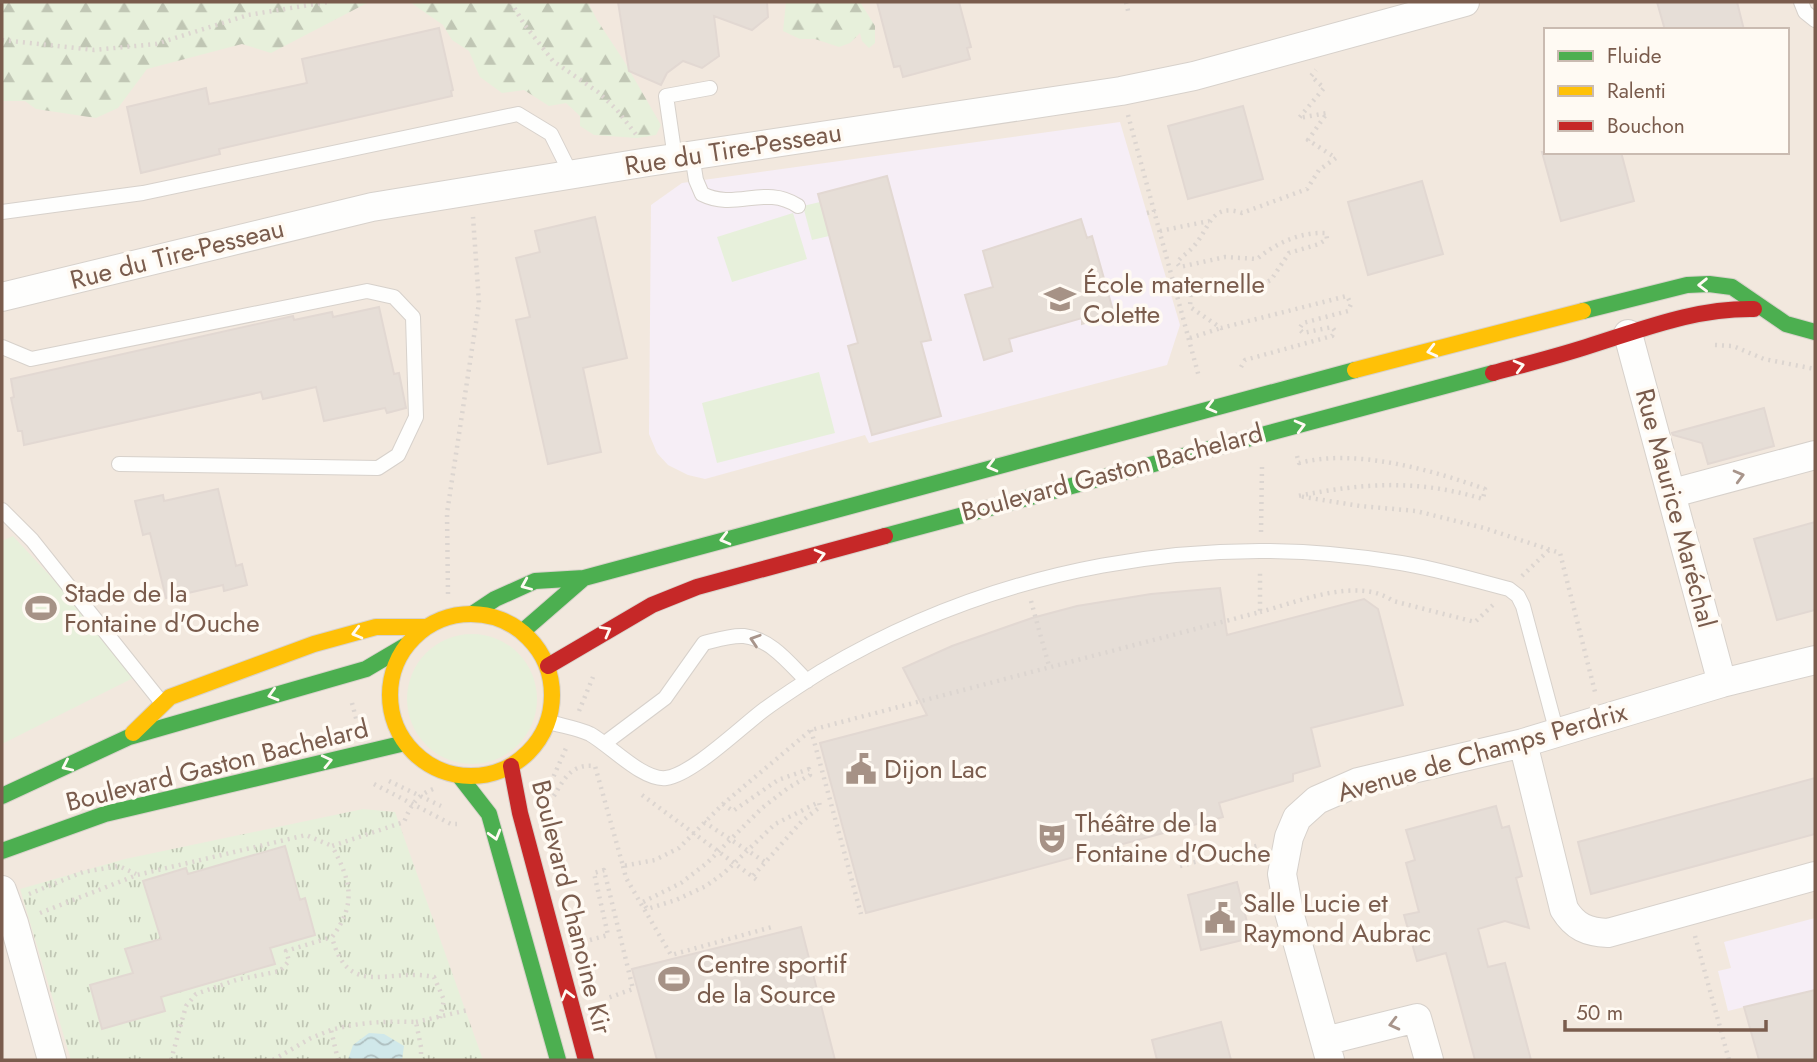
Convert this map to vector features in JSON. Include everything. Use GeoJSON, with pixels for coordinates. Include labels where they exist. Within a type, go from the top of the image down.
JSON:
{"type":"FeatureCollection","features":[{"type":"Feature","properties":{"kind":"street","name":"Rue du Tire-Pesseau"},"geometry":{"type":"LineString","coordinates":[[2,297],[372,207],[672,158],[1121,91],[1194,76],[1465,2]]}},
{"type":"Feature","properties":{"kind":"street","name":"Boulevard Gaston Bachelard"},"geometry":{"type":"LineString","coordinates":[[474,612],[495,599],[536,581],[584,578],[1244,398],[1687,285],[1732,286],[1786,324],[1815,332]]}},
{"type":"Feature","properties":{"kind":"street"},"geometry":{"type":"LineString","coordinates":[[1617,304],[1628,334]]}},
{"type":"Feature","properties":{"kind":"street","name":"Boulevard Gaston Bachelard"},"geometry":{"type":"LineString","coordinates":[[548,666],[652,605],[697,587],[1292,428],[1628,334],[1676,317],[1718,308],[1763,310]]}},
{"type":"Feature","properties":{"kind":"street","name":"Rue Maurice Maréchal"},"geometry":{"type":"LineString","coordinates":[[1628,334],[1722,683]]}},
{"type":"Feature","properties":{"kind":"street"},"geometry":{"type":"LineString","coordinates":[[1673,493],[1815,455]]}},
{"type":"Feature","properties":{"kind":"street","name":"Boulevard Gaston Bachelard"},"geometry":{"type":"LineString","coordinates":[[523,631],[584,578]]}},
{"type":"Feature","properties":{"kind":"street"},"geometry":{"type":"LineString","coordinates":[[474,612],[500,618],[523,631],[538,647],[548,666],[553,689],[549,722],[528,753],[512,766],[484,776],[461,778],[432,767],[405,743],[393,720],[389,695],[393,669],[405,646],[424,627],[448,616],[474,612]]}},
{"type":"Feature","properties":{"kind":"street"},"geometry":{"type":"LineString","coordinates":[[129,737],[170,697],[314,644],[376,627],[424,627]]}},
{"type":"Feature","properties":{"kind":"street","name":"Boulevard Gaston Bachelard"},"geometry":{"type":"LineString","coordinates":[[2,796],[129,737],[366,669],[405,646]]}},
{"type":"Feature","properties":{"kind":"street","name":"Avenue de Champs Perdrix"},"geometry":{"type":"LineString","coordinates":[[1429,1060],[1417,1018],[1328,1051],[1289,912],[1282,874],[1289,837],[1297,818],[1317,800],[1358,782],[1523,743],[1722,683],[1815,660]]}},
{"type":"Feature","properties":{"kind":"street","name":"Boulevard Gaston Bachelard"},"geometry":{"type":"LineString","coordinates":[[2,851],[105,814],[405,743]]}},
{"type":"Feature","properties":{"kind":"street"},"geometry":{"type":"LineString","coordinates":[[1523,743],[1564,909],[1580,928],[1592,933],[1608,933],[1815,876]]}},
{"type":"Feature","properties":{"kind":"street","name":"Boulevard Chanoine Kir"},"geometry":{"type":"LineString","coordinates":[[512,766],[518,805],[586,1060]]}},
{"type":"Feature","properties":{"kind":"street","name":"Boulevard Chanoine Kir"},"geometry":{"type":"LineString","coordinates":[[461,778],[489,814],[558,1060]]}},
{"type":"Feature","properties":{"kind":"street"},"geometry":{"type":"LineString","coordinates":[[8,905],[52,1060]]}},
{"type":"Feature","properties":{"kind":"lane"},"geometry":{"type":"LineString","coordinates":[[1801,2],[1805,12],[1815,20]]}},
{"type":"Feature","properties":{"kind":"lane"},"geometry":{"type":"LineString","coordinates":[[710,88],[666,96],[672,158],[696,180],[702,194],[715,200],[734,201],[776,196],[788,199],[798,206]]}},
{"type":"Feature","properties":{"kind":"lane"},"geometry":{"type":"LineString","coordinates":[[2,212],[143,193],[519,114],[551,134],[571,174]]}},
{"type":"Feature","properties":{"kind":"lane"},"geometry":{"type":"LineString","coordinates":[[2,347],[31,359],[367,291],[394,297],[413,317],[416,417],[398,455],[378,468],[119,464]]}},
{"type":"Feature","properties":{"kind":"lane"},"geometry":{"type":"LineString","coordinates":[[2,510],[32,540],[163,704]]}},
{"type":"Feature","properties":{"kind":"lane"},"geometry":{"type":"LineString","coordinates":[[549,722],[588,733],[647,775],[666,778],[686,769],[807,681],[899,631],[963,604],[1098,565],[1166,555],[1260,550],[1402,563],[1509,589],[1518,596],[1522,606],[1557,733]]}},
{"type":"Feature","properties":{"kind":"lane"},"geometry":{"type":"LineString","coordinates":[[605,743],[665,698],[704,643],[741,636],[760,639],[776,650],[807,681]]}},
{"type":"Feature","properties":{"kind":"path"},"geometry":{"type":"LineString","coordinates":[[2,40],[94,50],[156,44],[248,15],[328,2]]}},
{"type":"Feature","properties":{"kind":"path"},"geometry":{"type":"LineString","coordinates":[[511,2],[524,24],[553,61],[598,92],[636,132],[644,147],[672,158]]}},
{"type":"Feature","properties":{"kind":"path"},"geometry":{"type":"LineString","coordinates":[[1126,2],[1129,15]]}},
{"type":"Feature","properties":{"kind":"path"},"geometry":{"type":"LineString","coordinates":[[1221,328],[1190,307],[1191,287],[1200,281],[1225,288],[1260,285],[1271,279],[1289,253],[1327,239],[1326,233],[1316,232],[1277,243],[1257,259],[1226,257],[1180,267],[1177,263],[1218,213],[1230,209],[1242,214],[1307,189],[1320,170],[1336,158],[1308,140],[1327,113],[1300,118],[1324,88],[1311,76],[1321,64],[1309,66]]}},
{"type":"Feature","properties":{"kind":"path"},"geometry":{"type":"LineString","coordinates":[[1121,91],[1207,408]]}},
{"type":"Feature","properties":{"kind":"path"},"geometry":{"type":"LineString","coordinates":[[448,616],[447,513],[479,303],[471,191]]}},
{"type":"Feature","properties":{"kind":"path"},"geometry":{"type":"LineString","coordinates":[[1147,213],[1155,211]]}},
{"type":"Feature","properties":{"kind":"path"},"geometry":{"type":"LineString","coordinates":[[1160,231],[1210,221]]}},
{"type":"Feature","properties":{"kind":"path"},"geometry":{"type":"LineString","coordinates":[[1189,338],[1348,296],[1351,304],[1348,311],[1303,323],[1299,329],[1303,333],[1332,327],[1335,331],[1332,336],[1245,360],[1241,364],[1244,398]]}},
{"type":"Feature","properties":{"kind":"path"},"geometry":{"type":"LineString","coordinates":[[1180,301],[1189,298]]}},
{"type":"Feature","properties":{"kind":"path"},"geometry":{"type":"LineString","coordinates":[[1706,345],[1733,346],[1765,359],[1815,369]]}},
{"type":"Feature","properties":{"kind":"path"},"geometry":{"type":"LineString","coordinates":[[1292,428],[1299,463],[1325,457],[1402,466],[1450,477],[1485,489],[1483,499],[1459,491],[1384,483],[1341,487],[1298,496],[1360,506],[1416,511],[1484,528],[1560,554],[1602,720]]}},
{"type":"Feature","properties":{"kind":"path"},"geometry":{"type":"LineString","coordinates":[[1255,438],[1263,473],[1262,518]]}},
{"type":"Feature","properties":{"kind":"path"},"geometry":{"type":"LineString","coordinates":[[1260,612],[1350,589],[1382,593],[1393,601],[1475,622],[1549,550]]}},
{"type":"Feature","properties":{"kind":"path"},"geometry":{"type":"LineString","coordinates":[[1026,584],[1049,666]]}},
{"type":"Feature","properties":{"kind":"path"},"geometry":{"type":"LineString","coordinates":[[518,805],[548,789],[563,759],[595,673]]}},
{"type":"Feature","properties":{"kind":"path"},"geometry":{"type":"LineString","coordinates":[[811,730],[861,914]]}},
{"type":"Feature","properties":{"kind":"path"},"geometry":{"type":"LineString","coordinates":[[595,766],[607,772]]}},
{"type":"Feature","properties":{"kind":"path"},"geometry":{"type":"LineString","coordinates":[[640,794],[717,852],[734,864],[754,878],[803,821],[821,807],[819,803],[775,824],[734,864],[706,886],[676,900],[647,909],[643,902],[681,883],[717,852],[779,794],[810,775],[809,769],[778,780],[733,811],[723,804]]}},
{"type":"Feature","properties":{"kind":"path"},"geometry":{"type":"LineString","coordinates":[[8,905],[108,884],[306,835],[332,846],[404,822],[412,804],[420,795],[461,778]]}},
{"type":"Feature","properties":{"kind":"path"},"geometry":{"type":"LineString","coordinates":[[704,822],[765,862]]}},
{"type":"Feature","properties":{"kind":"path"},"geometry":{"type":"LineString","coordinates":[[172,1060],[186,1006],[195,995],[236,980],[280,971],[289,961],[286,951],[332,937],[345,920],[349,887],[332,846]]}},
{"type":"Feature","properties":{"kind":"path"},"geometry":{"type":"LineString","coordinates":[[1180,866],[1238,851]]}},
{"type":"Feature","properties":{"kind":"path"},"geometry":{"type":"LineString","coordinates":[[8,905],[83,872],[119,866],[137,875]]}},
{"type":"Feature","properties":{"kind":"path"},"geometry":{"type":"LineString","coordinates":[[623,866],[626,878],[671,956],[772,927]]}},
{"type":"Feature","properties":{"kind":"path"},"geometry":{"type":"LineString","coordinates":[[590,940],[608,935],[593,873],[604,870],[633,989],[605,999]]}},
{"type":"Feature","properties":{"kind":"path"},"geometry":{"type":"LineString","coordinates":[[1688,911],[1728,1060]]}},
{"type":"Feature","properties":{"kind":"path"},"geometry":{"type":"LineString","coordinates":[[332,937],[342,963],[352,972],[366,978],[419,974],[434,977],[444,1000],[440,1018]]}},
{"type":"Feature","properties":{"kind":"path"},"geometry":{"type":"LineString","coordinates":[[272,1060],[311,1038],[356,1023],[416,1022],[468,1010]]}},
{"type":"Feature","properties":{"kind":"path"},"geometry":{"type":"LineString","coordinates":[[416,1022],[421,1060]]}},
{"type":"Feature","properties":{"kind":"path"},"geometry":{"type":"LineString","coordinates":[[331,1030],[338,1060]]}},
{"type":"Feature","properties":{"kind":"shaded area"},"geometry":{"type":"Polygon","coordinates":[[[2,2],[1815,2],[1815,1060],[2,1060],[2,2]]]}},
{"type":"Feature","properties":{"kind":"shaded area"},"geometry":{"type":"Polygon","coordinates":[[[1120,122],[1180,325],[1167,365],[869,443],[865,435],[705,479],[688,475],[668,465],[657,453],[649,434],[651,205],[682,183],[1120,122]]]}},
{"type":"Feature","properties":{"kind":"shaded area"},"geometry":{"type":"Polygon","coordinates":[[[1815,918],[1815,1060],[1759,1060],[1744,1007],[1728,1011],[1718,971],[1731,968],[1724,942],[1815,918]]]}},
{"type":"Feature","properties":{"kind":"green space"},"geometry":{"type":"Polygon","coordinates":[[[2,2],[369,2],[271,53],[242,44],[147,69],[118,108],[96,118],[36,109],[25,101],[2,101],[2,2]]]}},
{"type":"Feature","properties":{"kind":"green space"},"geometry":{"type":"Polygon","coordinates":[[[410,2],[588,2],[661,125],[656,135],[637,138],[594,135],[580,126],[580,116],[566,103],[549,106],[524,90],[502,93],[480,77],[469,51],[452,40],[443,25],[410,2]]]}},
{"type":"Feature","properties":{"kind":"green space"},"geometry":{"type":"Polygon","coordinates":[[[786,2],[860,2],[875,26],[875,43],[869,48],[862,41],[860,33],[850,43],[839,47],[815,39],[800,39],[783,31],[786,2]]]}},
{"type":"Feature","properties":{"kind":"green space"},"geometry":{"type":"Polygon","coordinates":[[[820,202],[829,236],[812,240],[803,206],[820,202]]]}},
{"type":"Feature","properties":{"kind":"green space"},"geometry":{"type":"Polygon","coordinates":[[[793,213],[807,259],[732,282],[717,237],[793,213]]]}},
{"type":"Feature","properties":{"kind":"green space"},"geometry":{"type":"Polygon","coordinates":[[[819,372],[835,433],[717,463],[702,403],[819,372]]]}},
{"type":"Feature","properties":{"kind":"green space","name":"Stade de la Fontaine d'Ouche"},"geometry":{"type":"Polygon","coordinates":[[[13,536],[141,674],[2,744],[2,541],[13,536]]]}},
{"type":"Feature","properties":{"kind":"green space"},"geometry":{"type":"Polygon","coordinates":[[[472,634],[497,639],[518,653],[532,674],[537,699],[532,724],[518,745],[497,759],[472,764],[447,759],[426,745],[412,724],[407,699],[412,674],[426,653],[447,639],[472,634]]]}},
{"type":"Feature","properties":{"kind":"green space"},"geometry":{"type":"Polygon","coordinates":[[[363,809],[395,812],[483,1060],[71,1060],[20,889],[125,859],[363,809]]]}},
{"type":"Feature","properties":{"kind":"water"},"geometry":{"type":"Polygon","coordinates":[[[369,1033],[384,1034],[404,1046],[402,1060],[348,1060],[353,1045],[369,1033]]]}},
{"type":"Feature","properties":{"kind":"building"},"geometry":{"type":"Polygon","coordinates":[[[618,2],[767,2],[768,17],[752,30],[714,16],[719,56],[702,68],[683,61],[667,73],[661,85],[629,71],[618,2]]]}},
{"type":"Feature","properties":{"kind":"building"},"geometry":{"type":"Polygon","coordinates":[[[877,2],[959,2],[971,47],[967,48],[970,59],[903,77],[900,66],[894,67],[877,2]]]}},
{"type":"Feature","properties":{"kind":"building"},"geometry":{"type":"Polygon","coordinates":[[[1657,2],[1737,2],[1744,28],[1664,28],[1657,2]]]}},
{"type":"Feature","properties":{"kind":"building"},"geometry":{"type":"Polygon","coordinates":[[[439,28],[453,90],[452,96],[219,149],[220,154],[141,173],[127,107],[206,88],[209,104],[307,83],[302,59],[439,28]]]}},
{"type":"Feature","properties":{"kind":"building"},"geometry":{"type":"Polygon","coordinates":[[[1243,106],[1263,179],[1188,199],[1168,126],[1243,106]]]}},
{"type":"Feature","properties":{"kind":"building"},"geometry":{"type":"Polygon","coordinates":[[[1542,152],[1622,154],[1634,201],[1561,221],[1542,152]]]}},
{"type":"Feature","properties":{"kind":"building"},"geometry":{"type":"Polygon","coordinates":[[[887,176],[931,340],[921,342],[941,416],[872,435],[848,346],[858,343],[818,194],[887,176]]]}},
{"type":"Feature","properties":{"kind":"building"},"geometry":{"type":"Polygon","coordinates":[[[1422,181],[1443,254],[1368,275],[1348,202],[1422,181]]]}},
{"type":"Feature","properties":{"kind":"building"},"geometry":{"type":"Polygon","coordinates":[[[595,217],[627,358],[583,368],[601,452],[548,464],[516,320],[530,317],[516,258],[540,252],[535,231],[595,217]]]}},
{"type":"Feature","properties":{"kind":"building"},"geometry":{"type":"Polygon","coordinates":[[[1081,219],[1087,238],[1092,236],[1114,314],[1082,324],[1082,318],[1009,339],[1012,351],[984,360],[965,295],[993,287],[983,251],[1081,219]]]}},
{"type":"Feature","properties":{"kind":"building"},"geometry":{"type":"Polygon","coordinates":[[[379,307],[394,374],[399,373],[406,408],[387,413],[385,408],[324,421],[316,387],[263,399],[261,392],[24,445],[22,431],[18,431],[11,398],[14,397],[11,379],[293,316],[294,320],[332,312],[333,317],[379,307]]]}},
{"type":"Feature","properties":{"kind":"building"},"geometry":{"type":"Polygon","coordinates":[[[1764,408],[1774,446],[1708,464],[1702,443],[1672,433],[1764,408]]]}},
{"type":"Feature","properties":{"kind":"building"},"geometry":{"type":"Polygon","coordinates":[[[218,489],[236,566],[242,564],[247,585],[224,591],[223,585],[166,598],[150,533],[143,535],[135,501],[163,495],[164,501],[218,489]]]}},
{"type":"Feature","properties":{"kind":"building"},"geometry":{"type":"Polygon","coordinates":[[[1815,522],[1815,610],[1777,620],[1754,539],[1815,522]]]}},
{"type":"Feature","properties":{"kind":"building"},"geometry":{"type":"Polygon","coordinates":[[[1220,588],[1227,635],[1364,599],[1378,609],[1403,705],[1311,728],[1320,766],[1293,774],[1293,781],[1219,803],[1223,817],[866,913],[820,743],[927,715],[903,668],[952,646],[1032,618],[1077,606],[1151,594],[1220,588]]]}},
{"type":"Feature","properties":{"kind":"building"},"geometry":{"type":"Polygon","coordinates":[[[1815,778],[1815,834],[1591,894],[1578,842],[1815,778]]]}},
{"type":"Feature","properties":{"kind":"building"},"geometry":{"type":"Polygon","coordinates":[[[1496,806],[1502,828],[1509,826],[1522,876],[1516,878],[1529,928],[1505,921],[1478,929],[1488,967],[1505,963],[1531,1060],[1475,1060],[1446,953],[1417,961],[1404,915],[1419,912],[1406,863],[1415,860],[1406,830],[1496,806]]]}},
{"type":"Feature","properties":{"kind":"building"},"geometry":{"type":"Polygon","coordinates":[[[285,846],[300,900],[305,898],[315,935],[270,948],[275,964],[161,997],[165,1011],[102,1029],[90,985],[133,973],[125,949],[161,939],[143,881],[186,868],[188,874],[285,846]]]}},
{"type":"Feature","properties":{"kind":"building","name":"Salle Lucie et Raymond Aubrac"},"geometry":{"type":"Polygon","coordinates":[[[1237,882],[1251,938],[1201,950],[1188,895],[1237,882]]]}},
{"type":"Feature","properties":{"kind":"building"},"geometry":{"type":"Polygon","coordinates":[[[801,927],[835,1060],[657,1060],[632,969],[801,927]]]}},
{"type":"Feature","properties":{"kind":"building"},"geometry":{"type":"Polygon","coordinates":[[[1815,990],[1815,1060],[1759,1060],[1744,1007],[1815,990]]]}},
{"type":"Feature","properties":{"kind":"building"},"geometry":{"type":"Polygon","coordinates":[[[1221,1022],[1231,1060],[1157,1060],[1152,1040],[1221,1022]]]}},
{"type":"Feature","properties":{"kind":"traffic: fast"},"geometry":{"type":"LineString","coordinates":[[1583,311],[1687,285],[1709,284],[1732,287],[1786,324],[1815,332]]}},
{"type":"Feature","properties":{"kind":"traffic: fast"},"geometry":{"type":"LineString","coordinates":[[474,613],[495,599],[535,581],[584,578],[1355,370]]}},
{"type":"Feature","properties":{"kind":"traffic: fast"},"geometry":{"type":"LineString","coordinates":[[885,536],[1493,373]]}},
{"type":"Feature","properties":{"kind":"traffic: fast"},"geometry":{"type":"LineString","coordinates":[[523,631],[584,578]]}},
{"type":"Feature","properties":{"kind":"traffic: fast"},"geometry":{"type":"LineString","coordinates":[[2,796],[129,737],[366,669],[405,646]]}},
{"type":"Feature","properties":{"kind":"traffic: fast"},"geometry":{"type":"LineString","coordinates":[[2,851],[105,814],[405,743]]}},
{"type":"Feature","properties":{"kind":"traffic: fast"},"geometry":{"type":"LineString","coordinates":[[461,778],[489,814],[558,1060]]}},
{"type":"Feature","properties":{"kind":"traffic: slow"},"geometry":{"type":"LineString","coordinates":[[1355,370],[1583,311]]}},
{"type":"Feature","properties":{"kind":"traffic: slow"},"geometry":{"type":"LineString","coordinates":[[471,614],[502,620],[529,637],[546,664],[552,695],[546,726],[529,753],[502,770],[471,776],[440,770],[413,753],[396,726],[390,695],[396,664],[413,637],[440,620],[471,614]]}},
{"type":"Feature","properties":{"kind":"traffic: slow"},"geometry":{"type":"LineString","coordinates":[[133,733],[170,697],[314,644],[376,627],[424,627]]}},
{"type":"Feature","properties":{"kind":"traffic: jam"},"geometry":{"type":"LineString","coordinates":[[1493,373],[1691,315],[1754,309]]}},
{"type":"Feature","properties":{"kind":"traffic: jam"},"geometry":{"type":"LineString","coordinates":[[548,666],[652,605],[697,587],[885,536]]}},
{"type":"Feature","properties":{"kind":"traffic: jam"},"geometry":{"type":"LineString","coordinates":[[511,766],[520,813],[586,1060]]}},
{"type":"Feature","properties":{"kind":"place","name":"École maternelle Colette"},"geometry":{"type":"Point","coordinates":[1060,299]}},
{"type":"Feature","properties":{"kind":"place","name":"Stade de la Fontaine d'Ouche"},"geometry":{"type":"Point","coordinates":[41,608]}},
{"type":"Feature","properties":{"kind":"place","name":"Dijon Lac"},"geometry":{"type":"Point","coordinates":[861,769]}},
{"type":"Feature","properties":{"kind":"place","name":"Théâtre de la Fontaine d'Ouche"},"geometry":{"type":"Point","coordinates":[1052,838]}},
{"type":"Feature","properties":{"kind":"place","name":"Salle Lucie et Raymond Aubrac"},"geometry":{"type":"Point","coordinates":[1220,918]}},
{"type":"Feature","properties":{"kind":"place","name":"Centre sportif de la Source"},"geometry":{"type":"Point","coordinates":[674,979]}}]}
